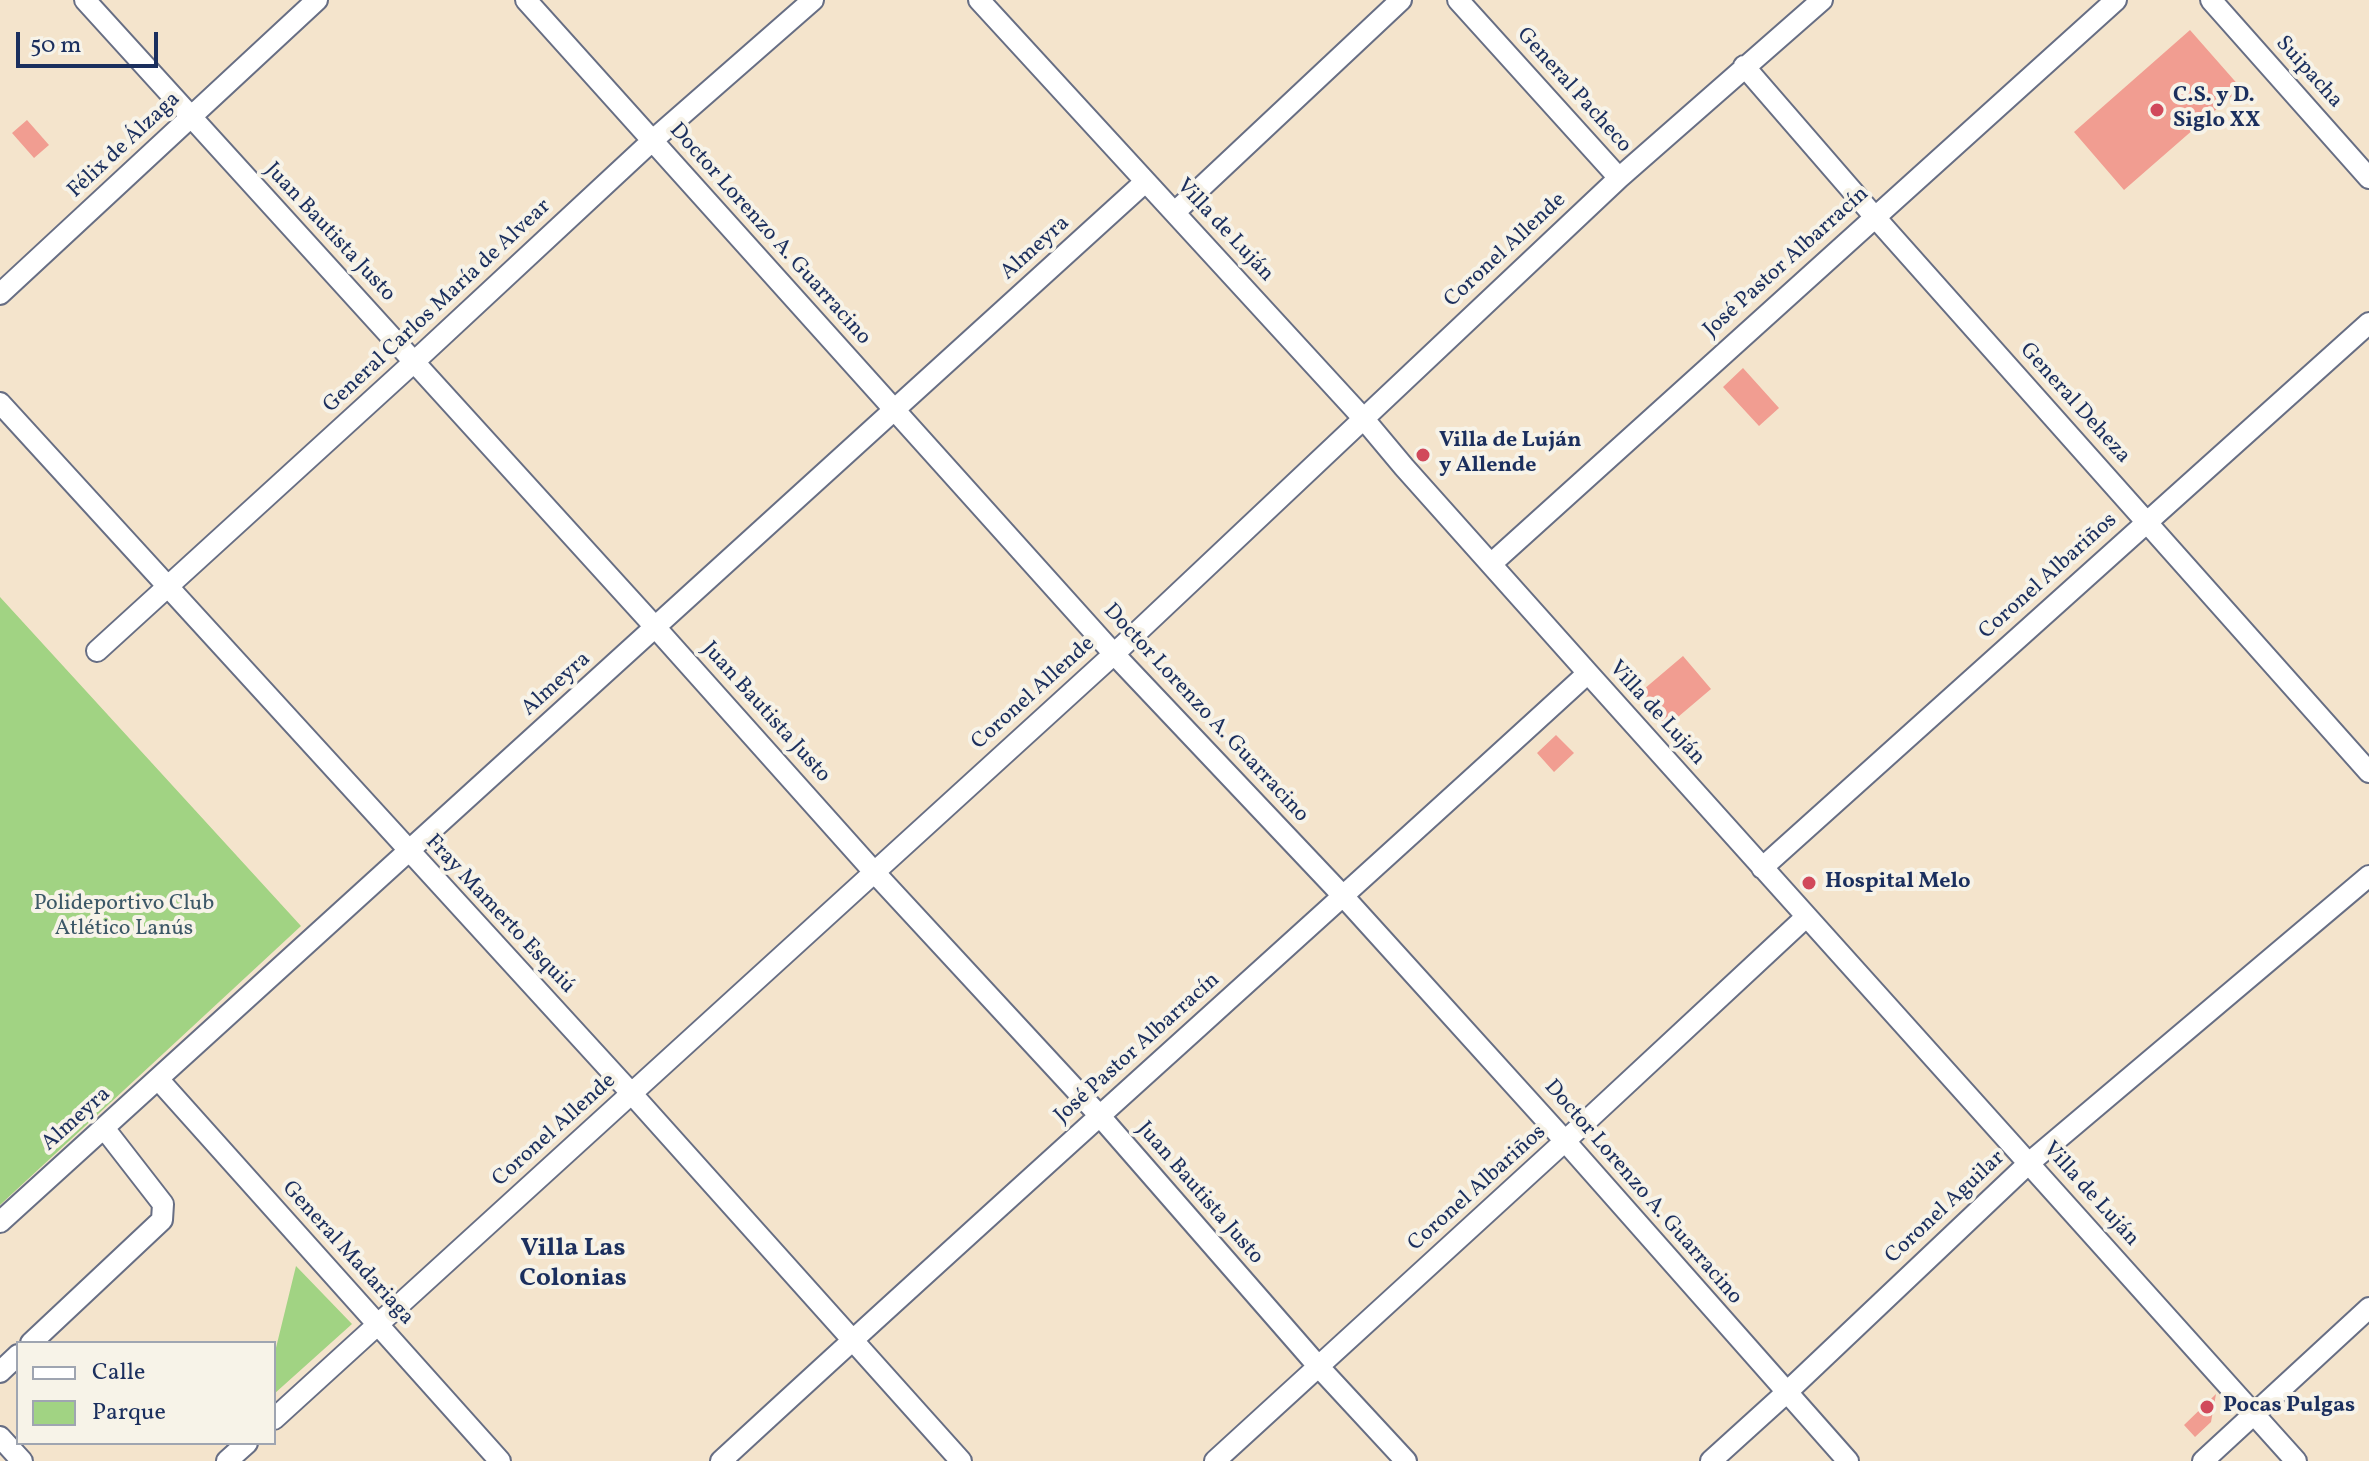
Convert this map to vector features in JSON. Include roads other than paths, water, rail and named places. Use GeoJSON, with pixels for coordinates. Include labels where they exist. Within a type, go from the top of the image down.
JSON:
{"type":"FeatureCollection","features":[{"type":"Feature","properties":{"kind":"street","name":"Juan Bautista Justo"},"geometry":{"type":"LineString","coordinates":[[85,0],[875,873],[1099,1115],[1318,1366],[1406,1461]]}},
{"type":"Feature","properties":{"kind":"street","name":"Félix de Álzaga"},"geometry":{"type":"LineString","coordinates":[[0,294],[317,0]]}},
{"type":"Feature","properties":{"kind":"street","name":"Doctor Lorenzo A. Guarracino"},"geometry":{"type":"LineString","coordinates":[[526,0],[1114,654],[1344,897],[1565,1141],[1848,1461]]}},
{"type":"Feature","properties":{"kind":"street","name":"General Carlos María de Alvear"},"geometry":{"type":"LineString","coordinates":[[97,651],[653,140],[813,0]]}},
{"type":"Feature","properties":{"kind":"street","name":"Villa de Luján"},"geometry":{"type":"LineString","coordinates":[[979,0],[1363,418],[1762,868],[2296,1461]]}},
{"type":"Feature","properties":{"kind":"street"},"geometry":{"type":"LineString","coordinates":[[1175,212],[1401,0]]}},
{"type":"Feature","properties":{"kind":"street","name":"General Pacheco"},"geometry":{"type":"LineString","coordinates":[[1458,0],[1619,178]]}},
{"type":"Feature","properties":{"kind":"street","name":"Coronel Allende"},"geometry":{"type":"LineString","coordinates":[[276,1417],[1114,654],[1619,178],[1822,0]]}},
{"type":"Feature","properties":{"kind":"street","name":"José Pastor Albarracín"},"geometry":{"type":"LineString","coordinates":[[1491,564],[2116,0]]}},
{"type":"Feature","properties":{"kind":"street","name":"Suipacha"},"geometry":{"type":"LineString","coordinates":[[2211,0],[2369,178]]}},
{"type":"Feature","properties":{"kind":"street","name":"General Deheza"},"geometry":{"type":"LineString","coordinates":[[1744,66],[2369,772]]}},
{"type":"Feature","properties":{"kind":"street","name":"Almeyra"},"geometry":{"type":"LineString","coordinates":[[0,1222],[1145,182]]}},
{"type":"Feature","properties":{"kind":"street","name":"Coronel Albariños"},"geometry":{"type":"LineString","coordinates":[[1762,868],[2369,323]]}},
{"type":"Feature","properties":{"kind":"street","name":"Fray Mamerto Esquiú"},"geometry":{"type":"LineString","coordinates":[[0,403],[632,1094],[961,1461]]}},
{"type":"Feature","properties":{"kind":"street","name":"José Pastor Albarracín"},"geometry":{"type":"LineString","coordinates":[[721,1461],[1588,673]]}},
{"type":"Feature","properties":{"kind":"street","name":"Coronel Aguilar"},"geometry":{"type":"LineString","coordinates":[[1711,1461],[2029,1163],[2369,876]]}},
{"type":"Feature","properties":{"kind":"street","name":"Coronel Albariños"},"geometry":{"type":"LineString","coordinates":[[1215,1461],[1806,917]]}},
{"type":"Feature","properties":{"kind":"street","name":"General Madariaga"},"geometry":{"type":"LineString","coordinates":[[158,1079],[500,1461]]}},
{"type":"Feature","properties":{"kind":"street"},"geometry":{"type":"LineString","coordinates":[[33,1341],[162,1220],[163,1204],[104,1128]]}},
{"type":"Feature","properties":{"kind":"street"},"geometry":{"type":"LineString","coordinates":[[2203,1461],[2369,1308]]}},
{"type":"Feature","properties":{"kind":"street"},"geometry":{"type":"LineString","coordinates":[[0,1372],[16,1357]]}},
{"type":"Feature","properties":{"kind":"street"},"geometry":{"type":"LineString","coordinates":[[0,1437],[22,1461]]}},
{"type":"Feature","properties":{"kind":"street"},"geometry":{"type":"LineString","coordinates":[[227,1461],[245,1445]]}},
{"type":"Feature","properties":{"kind":"place","name":"C.S. y D. Siglo XX"},"geometry":{"type":"Point","coordinates":[2157,110]}},
{"type":"Feature","properties":{"kind":"place","name":"Villa de Luján y Allende"},"geometry":{"type":"Point","coordinates":[1423,455]}},
{"type":"Feature","properties":{"kind":"place","name":"Hospital Melo"},"geometry":{"type":"Point","coordinates":[1809,883]}},
{"type":"Feature","properties":{"kind":"place","name":"Pocas Pulgas"},"geometry":{"type":"Point","coordinates":[2207,1407]}},
{"type":"Feature","properties":{"kind":"district","name":"Villa Las Colonias"},"geometry":{"type":"Point","coordinates":[573,1265]}},
{"type":"Feature","properties":{"kind":"park label","name":"Polideportivo Club Atlético Lanús"},"geometry":{"type":"Point","coordinates":[124,918]}}]}
